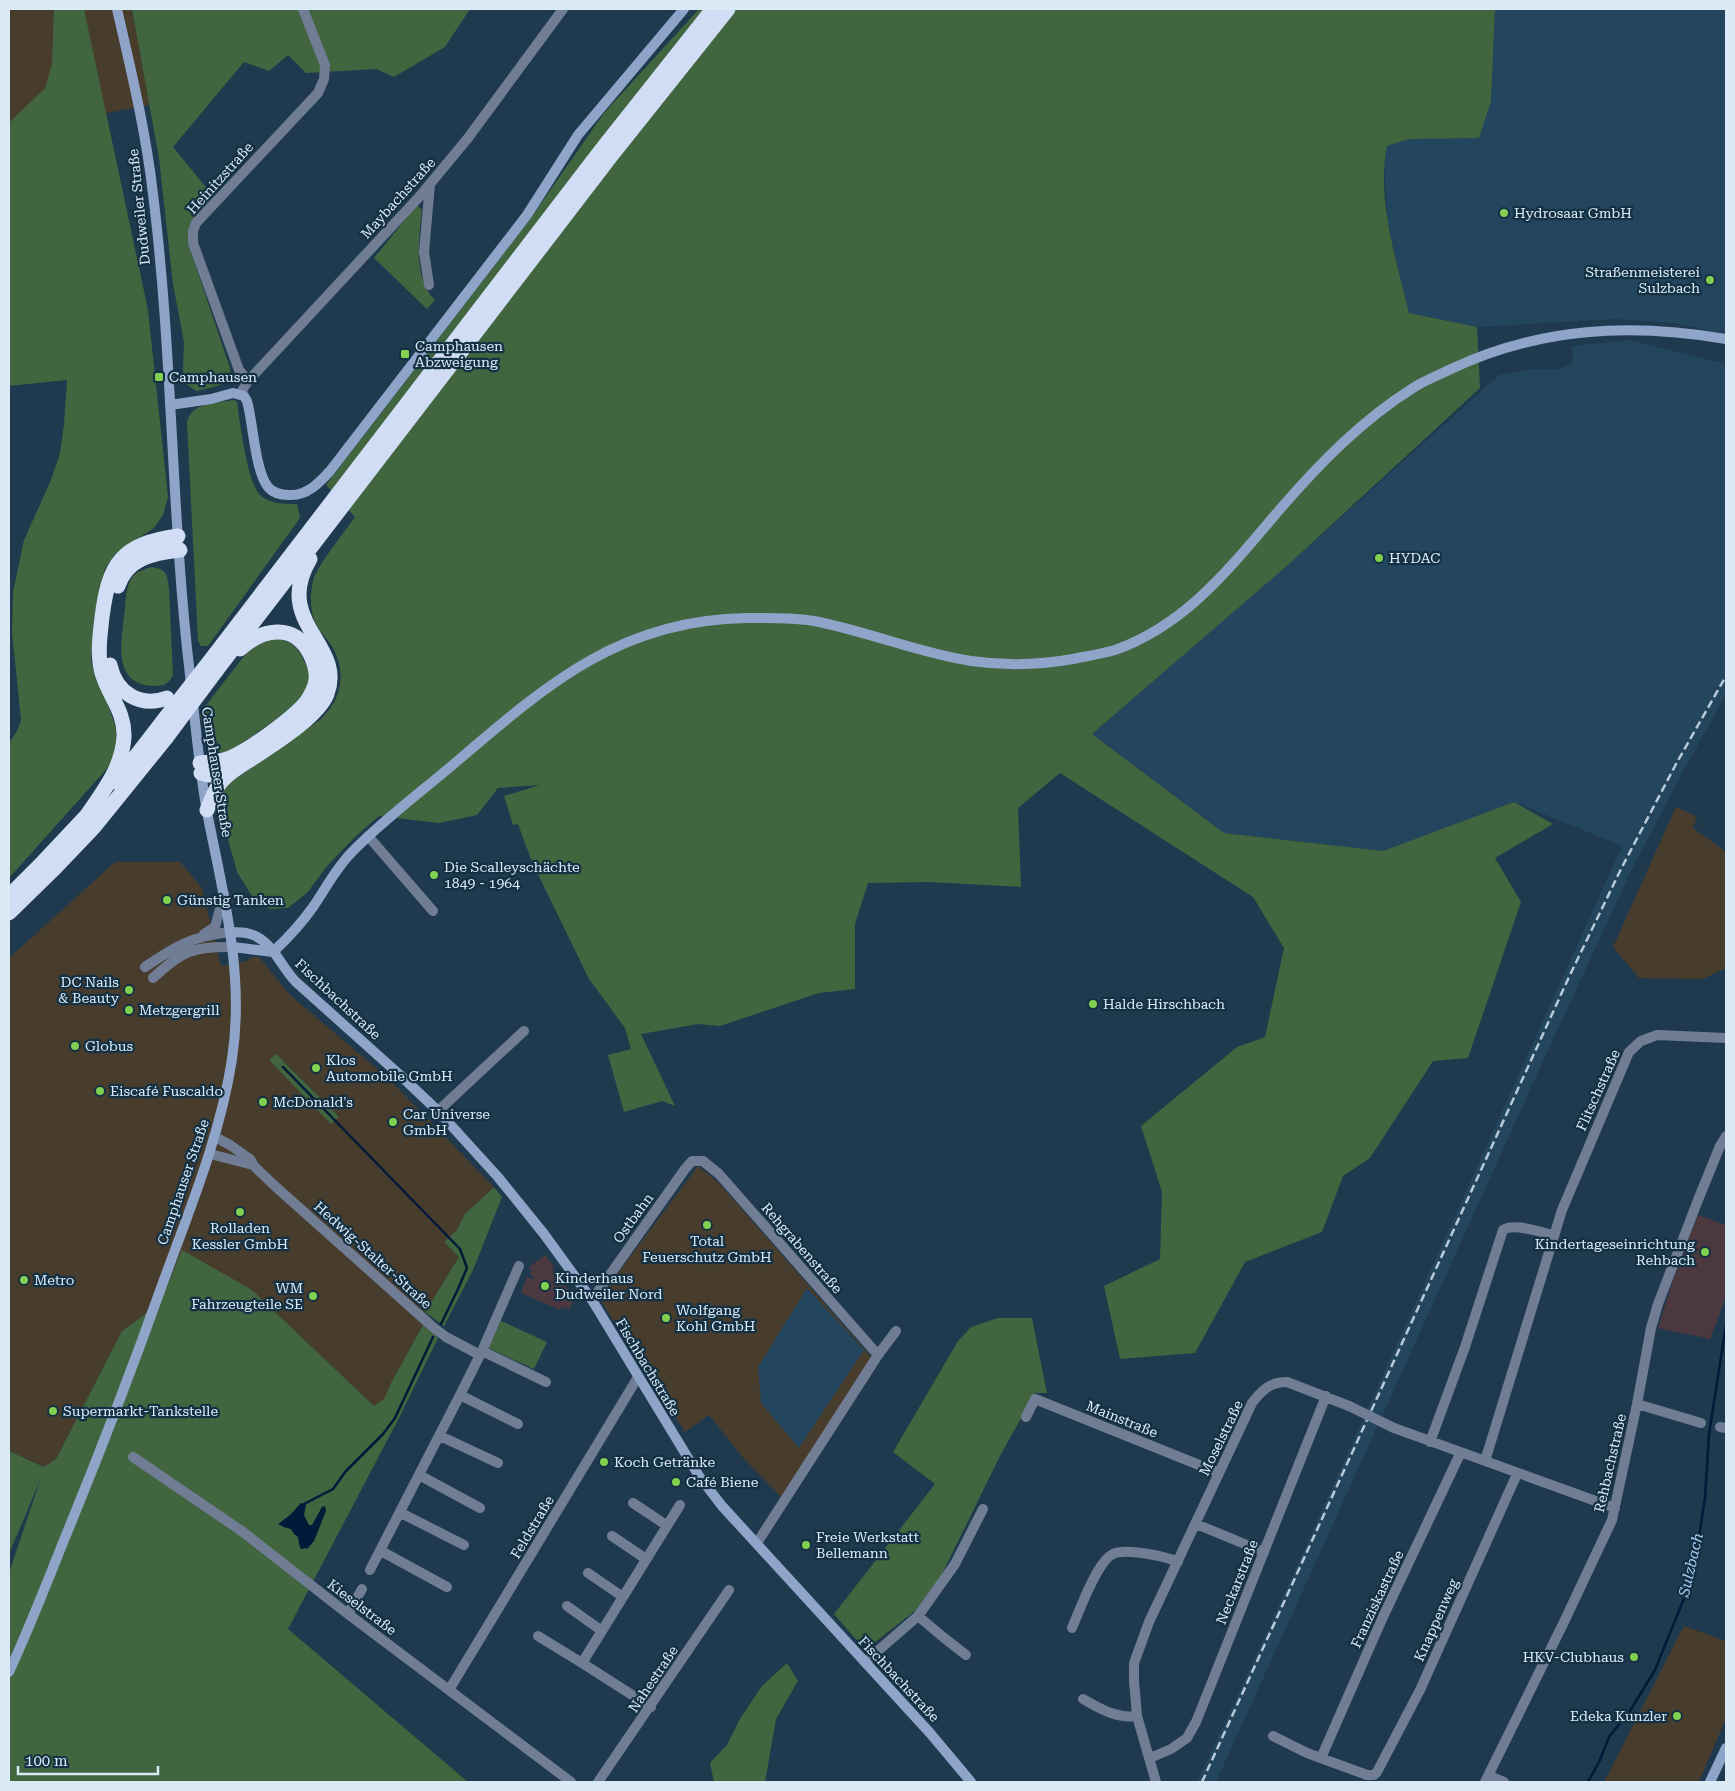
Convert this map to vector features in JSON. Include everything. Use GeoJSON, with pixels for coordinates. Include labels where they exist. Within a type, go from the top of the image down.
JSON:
{"type":"FeatureCollection","features":[{"type":"Feature","properties":{"kind":"highway"},"geometry":{"type":"LineString","coordinates":[[9,896],[85,818],[128,768],[602,149],[713,9]]}},
{"type":"Feature","properties":{"kind":"highway"},"geometry":{"type":"LineString","coordinates":[[9,913],[94,827],[166,738],[611,156],[728,9]]}},
{"type":"Feature","properties":{"kind":"highway"},"geometry":{"type":"LineString","coordinates":[[207,810],[213,794],[228,774],[259,754],[316,711],[324,701],[330,680],[329,668],[322,649],[303,619],[298,598],[304,568],[332,521]]}},
{"type":"Feature","properties":{"kind":"highway"},"geometry":{"type":"LineString","coordinates":[[85,818],[118,767],[123,748],[121,716],[102,675],[99,661],[100,634],[109,578],[120,560],[139,546],[155,539],[179,543]]}},
{"type":"Feature","properties":{"kind":"highway"},"geometry":{"type":"LineString","coordinates":[[179,543],[134,562],[126,569],[116,590],[110,630],[110,665],[123,691],[140,701],[150,702],[167,698],[219,648]]}},
{"type":"Feature","properties":{"kind":"highway"},"geometry":{"type":"LineString","coordinates":[[216,671],[254,638],[274,632],[282,632],[298,638],[304,644],[314,662],[316,680],[313,691],[307,701],[284,723],[239,754],[200,768],[208,776],[228,774]]}},
{"type":"Feature","properties":{"kind":"street","name":"Dudweiler Straße"},"geometry":{"type":"LineString","coordinates":[[117,9],[142,119],[149,160],[159,248],[170,405]]}},
{"type":"Feature","properties":{"kind":"street","name":"Heinitzstraße"},"geometry":{"type":"LineString","coordinates":[[248,382],[239,370],[196,252],[193,243],[193,231],[196,223],[318,93],[324,79],[325,65],[303,9]]}},
{"type":"Feature","properties":{"kind":"street","name":"Maybachstraße"},"geometry":{"type":"LineString","coordinates":[[240,394],[248,382],[430,184],[468,138],[564,9]]}},
{"type":"Feature","properties":{"kind":"street"},"geometry":{"type":"LineString","coordinates":[[170,405],[211,399],[233,392],[240,394],[247,401],[263,479],[268,487],[282,495],[293,495],[311,489],[319,483],[527,215],[578,134],[684,9]]}},
{"type":"Feature","properties":{"kind":"street"},"geometry":{"type":"LineString","coordinates":[[429,285],[424,252],[430,184]]}},
{"type":"Feature","properties":{"kind":"street"},"geometry":{"type":"LineString","coordinates":[[154,978],[170,963],[185,953],[210,947],[233,947],[273,952],[288,938],[340,866],[368,836],[519,709],[557,680],[587,661],[656,631],[696,623],[736,619],[812,621],[968,661],[1025,665],[1050,663],[1112,651],[1148,635],[1172,620],[1216,584],[1314,470],[1354,433],[1414,387],[1480,355],[1528,341],[1583,331],[1650,330],[1681,332],[1726,339]]}},
{"type":"Feature","properties":{"kind":"street","name":"Camphauser Straße"},"geometry":{"type":"LineString","coordinates":[[9,1672],[76,1510],[151,1316],[210,1154],[233,1054],[237,1015],[233,947],[200,768],[188,662],[170,405]]}},
{"type":"Feature","properties":{"kind":"street"},"geometry":{"type":"LineString","coordinates":[[368,836],[433,911]]}},
{"type":"Feature","properties":{"kind":"street","name":"Fischbachstraße"},"geometry":{"type":"LineString","coordinates":[[145,967],[174,947],[201,936],[214,927],[219,917],[224,894]]}},
{"type":"Feature","properties":{"kind":"street","name":"Fischbachstraße"},"geometry":{"type":"LineString","coordinates":[[201,936],[231,932],[259,937],[296,982],[378,1054],[438,1111],[504,1184],[544,1234],[592,1300],[699,1476],[722,1506],[930,1733],[971,1782]]}},
{"type":"Feature","properties":{"kind":"street"},"geometry":{"type":"LineString","coordinates":[[438,1111],[524,1031]]}},
{"type":"Feature","properties":{"kind":"street","name":"Flitschstraße"},"geometry":{"type":"LineString","coordinates":[[1485,1461],[1570,1186],[1626,1059],[1634,1046],[1657,1035],[1726,1038]]}},
{"type":"Feature","properties":{"kind":"street","name":"Rehbachstraße"},"geometry":{"type":"LineString","coordinates":[[1487,1779],[1605,1537],[1616,1508],[1651,1328],[1658,1304],[1720,1146],[1726,1136]]}},
{"type":"Feature","properties":{"kind":"street","name":"Hedwig-Stalter-Straße"},"geometry":{"type":"LineString","coordinates":[[215,1137],[250,1159],[254,1166],[276,1187],[446,1338],[546,1382]]}},
{"type":"Feature","properties":{"kind":"street","name":"Hedwig-Stalter-Straße"},"geometry":{"type":"LineString","coordinates":[[210,1154],[254,1166]]}},
{"type":"Feature","properties":{"kind":"street","name":"Ostbahn"},"geometry":{"type":"LineString","coordinates":[[592,1300],[692,1161],[703,1161]]}},
{"type":"Feature","properties":{"kind":"street","name":"Rehgrabenstraße"},"geometry":{"type":"LineString","coordinates":[[703,1161],[719,1174],[878,1355]]}},
{"type":"Feature","properties":{"kind":"street"},"geometry":{"type":"LineString","coordinates":[[1430,1442],[1465,1348],[1503,1230],[1509,1227],[1516,1227],[1554,1235]]}},
{"type":"Feature","properties":{"kind":"street"},"geometry":{"type":"LineString","coordinates":[[370,1570],[382,1551],[481,1353],[519,1266]]}},
{"type":"Feature","properties":{"kind":"street"},"geometry":{"type":"LineString","coordinates":[[757,1543],[878,1355],[896,1331]]}},
{"type":"Feature","properties":{"kind":"street","name":"Feldstraße"},"geometry":{"type":"LineString","coordinates":[[449,1690],[638,1377]]}},
{"type":"Feature","properties":{"kind":"street","name":"Moselstraße"},"geometry":{"type":"LineString","coordinates":[[1156,1782],[1137,1716],[1134,1681],[1134,1664],[1149,1622],[1252,1403],[1267,1386],[1278,1382],[1287,1382],[1326,1396]]}},
{"type":"Feature","properties":{"kind":"street"},"geometry":{"type":"LineString","coordinates":[[460,1395],[518,1424]]}},
{"type":"Feature","properties":{"kind":"street"},"geometry":{"type":"LineString","coordinates":[[1326,1396],[1394,1428],[1460,1454],[1485,1461],[1616,1508]]}},
{"type":"Feature","properties":{"kind":"street","name":"Neckarstraße"},"geometry":{"type":"LineString","coordinates":[[1150,1758],[1171,1749],[1188,1738],[1192,1730],[1326,1396]]}},
{"type":"Feature","properties":{"kind":"street","name":"Mainstraße"},"geometry":{"type":"LineString","coordinates":[[1026,1417],[1035,1399],[1219,1473]]}},
{"type":"Feature","properties":{"kind":"street"},"geometry":{"type":"LineString","coordinates":[[1637,1404],[1701,1423]]}},
{"type":"Feature","properties":{"kind":"street"},"geometry":{"type":"LineString","coordinates":[[440,1436],[498,1463]]}},
{"type":"Feature","properties":{"kind":"street","name":"Franziskastraße"},"geometry":{"type":"LineString","coordinates":[[1321,1758],[1382,1619],[1460,1454]]}},
{"type":"Feature","properties":{"kind":"street","name":"Kieselstraße"},"geometry":{"type":"LineString","coordinates":[[133,1457],[243,1532],[348,1614],[571,1782]]}},
{"type":"Feature","properties":{"kind":"street","name":"Knappenweg"},"geometry":{"type":"LineString","coordinates":[[1321,1758],[1367,1775],[1374,1775],[1420,1690],[1517,1474]]}},
{"type":"Feature","properties":{"kind":"street"},"geometry":{"type":"LineString","coordinates":[[419,1475],[480,1508]]}},
{"type":"Feature","properties":{"kind":"street"},"geometry":{"type":"LineString","coordinates":[[633,1503],[666,1525]]}},
{"type":"Feature","properties":{"kind":"street"},"geometry":{"type":"LineString","coordinates":[[582,1662],[680,1505]]}},
{"type":"Feature","properties":{"kind":"street"},"geometry":{"type":"LineString","coordinates":[[865,1662],[918,1616],[955,1564],[983,1509]]}},
{"type":"Feature","properties":{"kind":"street"},"geometry":{"type":"LineString","coordinates":[[401,1512],[464,1545]]}},
{"type":"Feature","properties":{"kind":"street"},"geometry":{"type":"LineString","coordinates":[[1196,1524],[1264,1552]]}},
{"type":"Feature","properties":{"kind":"street"},"geometry":{"type":"LineString","coordinates":[[612,1536],[646,1560]]}},
{"type":"Feature","properties":{"kind":"street"},"geometry":{"type":"LineString","coordinates":[[382,1551],[447,1587]]}},
{"type":"Feature","properties":{"kind":"street"},"geometry":{"type":"LineString","coordinates":[[1072,1628],[1093,1579],[1104,1562],[1113,1554],[1137,1552],[1168,1558],[1178,1562]]}},
{"type":"Feature","properties":{"kind":"street"},"geometry":{"type":"LineString","coordinates":[[588,1573],[623,1597]]}},
{"type":"Feature","properties":{"kind":"street"},"geometry":{"type":"LineString","coordinates":[[348,1614],[362,1589]]}},
{"type":"Feature","properties":{"kind":"street","name":"Nahestraße"},"geometry":{"type":"LineString","coordinates":[[598,1782],[651,1707],[729,1590]]}},
{"type":"Feature","properties":{"kind":"street"},"geometry":{"type":"LineString","coordinates":[[567,1606],[602,1631]]}},
{"type":"Feature","properties":{"kind":"street"},"geometry":{"type":"LineString","coordinates":[[918,1616],[966,1655]]}},
{"type":"Feature","properties":{"kind":"street"},"geometry":{"type":"LineString","coordinates":[[538,1636],[651,1707]]}},
{"type":"Feature","properties":{"kind":"street"},"geometry":{"type":"LineString","coordinates":[[1083,1700],[1126,1718],[1137,1716]]}},
{"type":"Feature","properties":{"kind":"street"},"geometry":{"type":"LineString","coordinates":[[1273,1736],[1321,1758]]}},
{"type":"Feature","properties":{"kind":"street"},"geometry":{"type":"LineString","coordinates":[[1710,1782],[1726,1748]]}},
{"type":"Feature","properties":{"kind":"street"},"geometry":{"type":"LineString","coordinates":[[1487,1779],[1504,1782]]}},
{"type":"Feature","properties":{"kind":"shaded area"},"geometry":{"type":"Polygon","coordinates":[[[9,9],[132,9],[150,105],[91,116],[9,126],[9,9]]]}},
{"type":"Feature","properties":{"kind":"shaded area"},"geometry":{"type":"Polygon","coordinates":[[[1495,9],[1726,9],[1726,334],[1674,323],[1614,319],[1477,327],[1409,313],[1388,226],[1384,163],[1387,146],[1409,139],[1479,137],[1491,101],[1495,9]]]}},
{"type":"Feature","properties":{"kind":"shaded area"},"geometry":{"type":"Polygon","coordinates":[[[1629,340],[1726,364],[1726,694],[1632,869],[1216,1782],[1197,1782],[1262,1643],[1622,846],[1514,802],[1383,851],[1224,833],[1092,734],[1288,565],[1499,375],[1533,369],[1555,370],[1573,364],[1572,346],[1629,340]]]}},
{"type":"Feature","properties":{"kind":"shaded area"},"geometry":{"type":"Polygon","coordinates":[[[1676,807],[1697,817],[1693,828],[1726,852],[1726,968],[1703,979],[1639,978],[1613,947],[1676,807]]]}},
{"type":"Feature","properties":{"kind":"shaded area"},"geometry":{"type":"Polygon","coordinates":[[[115,862],[180,862],[202,888],[221,966],[247,961],[252,957],[259,957],[290,995],[389,1079],[494,1187],[465,1214],[457,1230],[444,1242],[459,1257],[425,1312],[423,1325],[391,1383],[384,1400],[374,1406],[252,1290],[160,1303],[122,1331],[56,1459],[45,1467],[9,1451],[9,958],[115,862]]]}},
{"type":"Feature","properties":{"kind":"shaded area"},"geometry":{"type":"Polygon","coordinates":[[[698,1166],[719,1183],[867,1352],[877,1366],[785,1501],[745,1460],[709,1415],[685,1432],[599,1298],[698,1166]]]}},
{"type":"Feature","properties":{"kind":"shaded area","name":"Kindertageseinrichtung Rehbach"},"geometry":{"type":"Polygon","coordinates":[[[1698,1215],[1726,1225],[1726,1297],[1710,1339],[1658,1328],[1673,1280],[1698,1215]]]}},
{"type":"Feature","properties":{"kind":"shaded area","name":"Kinderhaus Dudweiler Nord"},"geometry":{"type":"Polygon","coordinates":[[[545,1255],[554,1266],[552,1268],[575,1298],[569,1310],[562,1307],[560,1310],[521,1293],[527,1277],[533,1280],[534,1277],[530,1274],[532,1269],[528,1268],[545,1255]]]}},
{"type":"Feature","properties":{"kind":"shaded area"},"geometry":{"type":"Polygon","coordinates":[[[807,1288],[864,1350],[799,1448],[761,1403],[758,1367],[807,1288]]]}},
{"type":"Feature","properties":{"kind":"shaded area"},"geometry":{"type":"Polygon","coordinates":[[[301,1503],[306,1505],[304,1515],[309,1525],[312,1525],[322,1507],[325,1506],[326,1511],[314,1541],[307,1549],[301,1549],[298,1537],[291,1529],[278,1524],[301,1503]]]}},
{"type":"Feature","properties":{"kind":"shaded area"},"geometry":{"type":"Polygon","coordinates":[[[1684,1626],[1726,1641],[1726,1718],[1699,1782],[1604,1782],[1684,1626]]]}},
{"type":"Feature","properties":{"kind":"green space"},"geometry":{"type":"Polygon","coordinates":[[[54,9],[84,9],[148,310],[168,497],[163,515],[154,528],[115,554],[105,569],[95,612],[91,660],[96,680],[107,702],[115,725],[117,740],[111,764],[9,878],[9,743],[17,731],[21,720],[12,633],[13,592],[24,540],[51,480],[60,453],[67,380],[9,386],[9,123],[45,88],[52,64],[54,9]]]}},
{"type":"Feature","properties":{"kind":"green space"},"geometry":{"type":"Polygon","coordinates":[[[132,9],[470,9],[445,47],[394,77],[376,69],[306,73],[288,55],[269,71],[244,62],[173,147],[214,197],[190,224],[188,237],[189,246],[230,368],[231,378],[219,385],[196,391],[185,383],[183,370],[184,342],[173,284],[159,158],[132,9]]]}},
{"type":"Feature","properties":{"kind":"green space"},"geometry":{"type":"Polygon","coordinates":[[[699,9],[1495,9],[1491,101],[1479,138],[1409,139],[1387,146],[1384,166],[1384,187],[1389,230],[1409,313],[1477,327],[1480,388],[1288,565],[1092,734],[1224,833],[1383,851],[1514,802],[1553,824],[1495,858],[1521,902],[1468,1058],[1433,1061],[1370,1158],[1343,1176],[1322,1232],[1245,1262],[1195,1353],[1120,1359],[1104,1286],[1160,1259],[1162,1192],[1141,1126],[1237,1047],[1265,1037],[1284,948],[1253,897],[1060,773],[1018,808],[1021,887],[929,882],[868,883],[855,924],[855,989],[819,993],[720,1026],[698,1024],[641,1034],[675,1106],[662,1101],[624,1112],[608,1055],[631,1049],[625,1028],[589,979],[532,862],[518,824],[513,825],[504,796],[540,785],[498,788],[477,815],[439,823],[379,816],[327,866],[307,893],[288,908],[271,909],[257,904],[237,872],[219,806],[224,787],[321,719],[333,704],[339,689],[340,672],[337,656],[313,616],[311,593],[315,575],[355,517],[326,485],[533,215],[604,113],[699,9]]]}},
{"type":"Feature","properties":{"kind":"green space"},"geometry":{"type":"Polygon","coordinates":[[[417,205],[422,210],[419,245],[420,270],[428,291],[435,300],[427,309],[374,258],[417,205]]]}},
{"type":"Feature","properties":{"kind":"green space"},"geometry":{"type":"Polygon","coordinates":[[[234,400],[237,402],[245,451],[255,488],[260,495],[268,500],[277,503],[297,504],[300,518],[208,646],[201,646],[198,641],[187,423],[189,416],[199,407],[234,400]]]}},
{"type":"Feature","properties":{"kind":"green space"},"geometry":{"type":"Polygon","coordinates":[[[151,567],[160,569],[165,573],[169,588],[173,675],[166,684],[158,686],[141,684],[132,679],[126,671],[121,651],[127,589],[134,575],[151,567]]]}},
{"type":"Feature","properties":{"kind":"green space"},"geometry":{"type":"Polygon","coordinates":[[[276,638],[286,641],[296,648],[309,671],[311,682],[297,701],[260,731],[226,753],[218,751],[206,739],[200,713],[251,647],[276,638]]]}},
{"type":"Feature","properties":{"kind":"green space"},"geometry":{"type":"Polygon","coordinates":[[[276,1054],[339,1117],[331,1124],[269,1060],[276,1054]]]}},
{"type":"Feature","properties":{"kind":"green space"},"geometry":{"type":"Polygon","coordinates":[[[494,1187],[502,1197],[473,1270],[444,1326],[425,1312],[459,1257],[444,1242],[457,1230],[465,1214],[494,1187]]]}},
{"type":"Feature","properties":{"kind":"green space"},"geometry":{"type":"Polygon","coordinates":[[[182,1250],[252,1290],[374,1406],[384,1399],[423,1325],[438,1338],[399,1418],[288,1629],[468,1782],[9,1782],[9,1573],[41,1478],[9,1554],[9,1451],[44,1467],[56,1459],[122,1331],[160,1303],[182,1250]]]}},
{"type":"Feature","properties":{"kind":"green space"},"geometry":{"type":"Polygon","coordinates":[[[998,1318],[1032,1318],[1047,1393],[1035,1393],[1000,1456],[942,1574],[916,1610],[865,1650],[834,1614],[935,1484],[893,1452],[958,1341],[971,1327],[998,1318]]]}},
{"type":"Feature","properties":{"kind":"green space"},"geometry":{"type":"Polygon","coordinates":[[[501,1321],[547,1342],[534,1369],[488,1348],[501,1321]]]}},
{"type":"Feature","properties":{"kind":"green space"},"geometry":{"type":"Polygon","coordinates":[[[787,1663],[798,1681],[776,1719],[765,1782],[714,1782],[710,1763],[727,1745],[740,1719],[762,1686],[787,1663]]]}},
{"type":"Feature","properties":{"kind":"waterway"},"geometry":{"type":"LineString","coordinates":[[283,1067],[460,1249],[467,1268],[441,1324]]}},
{"type":"Feature","properties":{"kind":"waterway","name":"Sulzbach"},"geometry":{"type":"LineString","coordinates":[[1588,1782],[1600,1760],[1609,1737],[1630,1711],[1655,1670],[1689,1586],[1705,1498],[1709,1434],[1726,1325]]}},
{"type":"Feature","properties":{"kind":"waterway"},"geometry":{"type":"LineString","coordinates":[[304,1504],[333,1489],[346,1471],[383,1434],[395,1418],[433,1337]]}},
{"type":"Feature","properties":{"kind":"railway"},"geometry":{"type":"LineString","coordinates":[[1202,1782],[1569,977],[1621,869],[1676,764],[1726,676]]}},
{"type":"Feature","properties":{"kind":"place","name":"Hydrosaar GmbH"},"geometry":{"type":"Point","coordinates":[1504,213]}},
{"type":"Feature","properties":{"kind":"place","name":"Straßenmeisterei Sulzbach"},"geometry":{"type":"Point","coordinates":[1710,280]}},
{"type":"Feature","properties":{"kind":"place","name":"Camphausen Abzweigung"},"geometry":{"type":"Point","coordinates":[405,354]}},
{"type":"Feature","properties":{"kind":"place","name":"Camphausen"},"geometry":{"type":"Point","coordinates":[159,377]}},
{"type":"Feature","properties":{"kind":"place","name":"HYDAC"},"geometry":{"type":"Point","coordinates":[1379,558]}},
{"type":"Feature","properties":{"kind":"place","name":"Die Scalleyschächte 1849 - 1964"},"geometry":{"type":"Point","coordinates":[434,875]}},
{"type":"Feature","properties":{"kind":"place","name":"Günstig Tanken"},"geometry":{"type":"Point","coordinates":[167,900]}},
{"type":"Feature","properties":{"kind":"place","name":"DC Nails & Beauty"},"geometry":{"type":"Point","coordinates":[129,990]}},
{"type":"Feature","properties":{"kind":"place","name":"Halde Hirschbach"},"geometry":{"type":"Point","coordinates":[1093,1004]}},
{"type":"Feature","properties":{"kind":"place","name":"Metzgergrill"},"geometry":{"type":"Point","coordinates":[129,1010]}},
{"type":"Feature","properties":{"kind":"place","name":"Globus"},"geometry":{"type":"Point","coordinates":[75,1046]}},
{"type":"Feature","properties":{"kind":"place","name":"Klos Automobile GmbH"},"geometry":{"type":"Point","coordinates":[316,1068]}},
{"type":"Feature","properties":{"kind":"place","name":"Eiscafé Fuscaldo"},"geometry":{"type":"Point","coordinates":[100,1091]}},
{"type":"Feature","properties":{"kind":"place","name":"McDonald's"},"geometry":{"type":"Point","coordinates":[263,1102]}},
{"type":"Feature","properties":{"kind":"place","name":"Car Universe GmbH"},"geometry":{"type":"Point","coordinates":[393,1122]}},
{"type":"Feature","properties":{"kind":"place","name":"Rolladen Kessler GmbH"},"geometry":{"type":"Point","coordinates":[240,1212]}},
{"type":"Feature","properties":{"kind":"place","name":"Total Feuerschutz GmbH"},"geometry":{"type":"Point","coordinates":[707,1225]}},
{"type":"Feature","properties":{"kind":"place","name":"Kindertageseinrichtung Rehbach"},"geometry":{"type":"Point","coordinates":[1705,1252]}},
{"type":"Feature","properties":{"kind":"place","name":"Metro"},"geometry":{"type":"Point","coordinates":[24,1280]}},
{"type":"Feature","properties":{"kind":"place","name":"Kinderhaus Dudweiler Nord"},"geometry":{"type":"Point","coordinates":[545,1286]}},
{"type":"Feature","properties":{"kind":"place","name":"WM Fahrzeugteile SE"},"geometry":{"type":"Point","coordinates":[313,1296]}},
{"type":"Feature","properties":{"kind":"place","name":"Wolfgang Kohl GmbH"},"geometry":{"type":"Point","coordinates":[666,1318]}},
{"type":"Feature","properties":{"kind":"place","name":"Supermarkt-Tankstelle"},"geometry":{"type":"Point","coordinates":[53,1411]}},
{"type":"Feature","properties":{"kind":"place","name":"Koch Getränke"},"geometry":{"type":"Point","coordinates":[604,1462]}},
{"type":"Feature","properties":{"kind":"place","name":"Café Biene"},"geometry":{"type":"Point","coordinates":[676,1482]}},
{"type":"Feature","properties":{"kind":"place","name":"Freie Werkstatt Bellemann"},"geometry":{"type":"Point","coordinates":[806,1545]}},
{"type":"Feature","properties":{"kind":"place","name":"HKV-Clubhaus"},"geometry":{"type":"Point","coordinates":[1634,1657]}},
{"type":"Feature","properties":{"kind":"place","name":"Edeka Kunzler"},"geometry":{"type":"Point","coordinates":[1677,1716]}}]}
